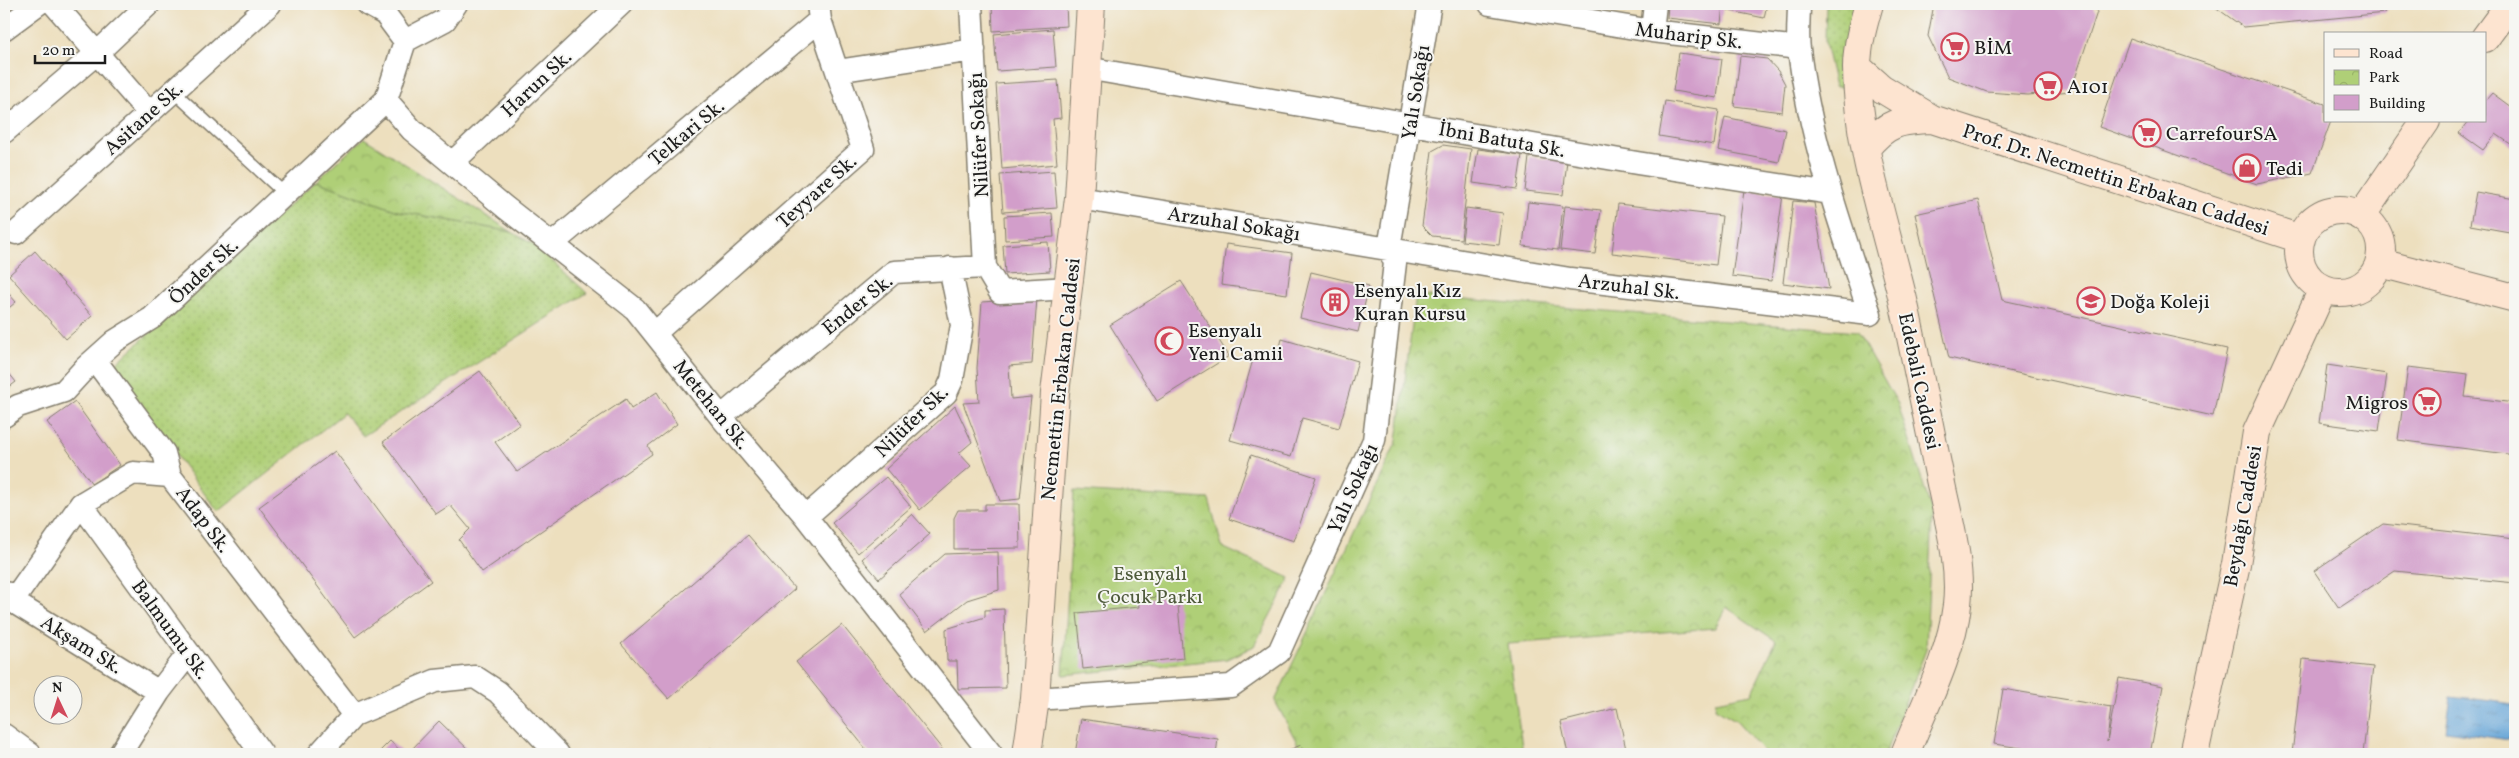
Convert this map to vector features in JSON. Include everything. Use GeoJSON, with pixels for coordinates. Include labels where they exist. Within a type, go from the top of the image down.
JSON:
{"type":"FeatureCollection","features":[{"type":"Feature","properties":{"kind":"street"},"geometry":{"type":"LineString","coordinates":[[4,29],[38,4]]}},
{"type":"Feature","properties":{"kind":"street"},"geometry":{"type":"LineString","coordinates":[[54,4],[149,113]]}},
{"type":"Feature","properties":{"kind":"street"},"geometry":{"type":"LineString","coordinates":[[4,132],[96,54],[149,4]]}},
{"type":"Feature","properties":{"kind":"street","name":"Asitane Sk."},"geometry":{"type":"LineString","coordinates":[[16,233],[270,4]]}},
{"type":"Feature","properties":{"kind":"street"},"geometry":{"type":"LineString","coordinates":[[367,4],[385,14],[405,41]]}},
{"type":"Feature","properties":{"kind":"street"},"geometry":{"type":"LineString","coordinates":[[386,100],[405,41],[445,20],[456,4]]}},
{"type":"Feature","properties":{"kind":"street","name":"Harun Sk."},"geometry":{"type":"LineString","coordinates":[[452,163],[621,4]]}},
{"type":"Feature","properties":{"kind":"street","name":"Nilüfer Sokağı"},"geometry":{"type":"LineString","coordinates":[[971,4],[985,267]]}},
{"type":"Feature","properties":{"kind":"street","name":"Necmettin Erbakan Caddesi"},"geometry":{"type":"LineString","coordinates":[[1027,754],[1035,699],[1055,393],[1079,198],[1091,4]]}},
{"type":"Feature","properties":{"kind":"street","name":"Yalı Sokağı"},"geometry":{"type":"LineString","coordinates":[[1035,699],[1231,686],[1279,652],[1374,440],[1395,263],[1390,248],[1429,9],[1427,4]]}},
{"type":"Feature","properties":{"kind":"street","name":"Muharip Sk."},"geometry":{"type":"LineString","coordinates":[[1490,4],[1515,6],[1652,31],[1798,48]]}},
{"type":"Feature","properties":{"kind":"street"},"geometry":{"type":"LineString","coordinates":[[1652,31],[1655,4]]}},
{"type":"Feature","properties":{"kind":"street","name":"Edebali Caddesi"},"geometry":{"type":"LineString","coordinates":[[1800,4],[1798,48],[1830,193],[1870,314]]}},
{"type":"Feature","properties":{"kind":"street","name":"Edebali Caddesi"},"geometry":{"type":"LineString","coordinates":[[1869,4],[1860,34],[1857,67],[1859,109],[1866,148],[1903,302],[1951,534],[1957,576],[1957,603],[1953,627],[1904,754]]}},
{"type":"Feature","properties":{"kind":"street"},"geometry":{"type":"LineString","coordinates":[[2486,37],[2510,4]]}},
{"type":"Feature","properties":{"kind":"street","name":"Teyyare Sk."},"geometry":{"type":"LineString","coordinates":[[655,333],[863,149],[819,12]]}},
{"type":"Feature","properties":{"kind":"street","name":"Telkari Sk."},"geometry":{"type":"LineString","coordinates":[[552,244],[819,12]]}},
{"type":"Feature","properties":{"kind":"street"},"geometry":{"type":"LineString","coordinates":[[837,71],[974,50]]}},
{"type":"Feature","properties":{"kind":"street"},"geometry":{"type":"LineString","coordinates":[[1857,67],[1880,88],[1932,119]]}},
{"type":"Feature","properties":{"kind":"street","name":"İbni Batuta Sk."},"geometry":{"type":"LineString","coordinates":[[1086,68],[1637,163],[1830,193]]}},
{"type":"Feature","properties":{"kind":"street","name":"Metehan Sk."},"geometry":{"type":"LineString","coordinates":[[386,100],[412,130],[635,309],[721,417],[806,517],[991,754]]}},
{"type":"Feature","properties":{"kind":"street","name":"Önder Sk."},"geometry":{"type":"LineString","coordinates":[[4,416],[18,406],[64,391],[86,366],[115,341],[152,318],[386,100]]}},
{"type":"Feature","properties":{"kind":"street"},"geometry":{"type":"LineString","coordinates":[[1866,148],[1878,132],[1896,123],[1932,119]]}},
{"type":"Feature","properties":{"kind":"street","name":"Prof. Dr. Necmettin Erbakan Caddesi"},"geometry":{"type":"LineString","coordinates":[[1932,119],[2301,240]]}},
{"type":"Feature","properties":{"kind":"street"},"geometry":{"type":"LineString","coordinates":[[2360,216],[2425,122]]}},
{"type":"Feature","properties":{"kind":"street","name":"Arzuhal Sokağı"},"geometry":{"type":"LineString","coordinates":[[1079,198],[1390,248]]}},
{"type":"Feature","properties":{"kind":"street"},"geometry":{"type":"LineString","coordinates":[[2349,211],[2360,216],[2376,231],[2381,252],[2380,263],[2374,275],[2364,285],[2351,291],[2337,292],[2323,289],[2306,274],[2299,251],[2301,240],[2315,219],[2325,214],[2349,211]]}},
{"type":"Feature","properties":{"kind":"street","name":"Arzuhal Sk."},"geometry":{"type":"LineString","coordinates":[[1390,248],[1570,279],[1870,314]]}},
{"type":"Feature","properties":{"kind":"street"},"geometry":{"type":"LineString","coordinates":[[2380,263],[2515,298]]}},
{"type":"Feature","properties":{"kind":"street"},"geometry":{"type":"LineString","coordinates":[[985,267],[1000,292],[1069,288]]}},
{"type":"Feature","properties":{"kind":"street","name":"Ender Sk."},"geometry":{"type":"LineString","coordinates":[[721,417],[894,272],[985,267]]}},
{"type":"Feature","properties":{"kind":"street","name":"Nilüfer Sk."},"geometry":{"type":"LineString","coordinates":[[806,517],[946,393],[952,380],[962,325],[950,268]]}},
{"type":"Feature","properties":{"kind":"street","name":"Beydağı Caddesi"},"geometry":{"type":"LineString","coordinates":[[2194,754],[2236,564],[2257,432],[2307,319],[2323,289]]}},
{"type":"Feature","properties":{"kind":"street"},"geometry":{"type":"LineString","coordinates":[[95,360],[164,453],[170,476]]}},
{"type":"Feature","properties":{"kind":"street","name":"Adap Sk."},"geometry":{"type":"LineString","coordinates":[[4,594],[17,595],[82,504],[133,473],[170,476],[354,715]]}},
{"type":"Feature","properties":{"kind":"street","name":"Balmumu Sk."},"geometry":{"type":"LineString","coordinates":[[82,504],[262,754]]}},
{"type":"Feature","properties":{"kind":"street","name":"Akşam Sk."},"geometry":{"type":"LineString","coordinates":[[4,594],[159,692]]}},
{"type":"Feature","properties":{"kind":"street"},"geometry":{"type":"LineString","coordinates":[[120,754],[159,692],[189,653]]}},
{"type":"Feature","properties":{"kind":"street"},"geometry":{"type":"LineString","coordinates":[[319,754],[354,715],[435,680],[475,676],[498,692],[558,754]]}},
{"type":"Feature","properties":{"kind":"street"},"geometry":{"type":"LineString","coordinates":[[4,735],[30,754]]}},
{"type":"Feature","properties":{"kind":"lane"},"geometry":{"type":"LineString","coordinates":[[173,91],[285,194]]}},
{"type":"Feature","properties":{"kind":"green space"},"geometry":{"type":"Polygon","coordinates":[[[1826,4],[1856,4],[1846,87],[1835,87],[1825,42],[1826,4]]]}},
{"type":"Feature","properties":{"kind":"green space"},"geometry":{"type":"Polygon","coordinates":[[[364,138],[512,232],[398,211],[316,181],[364,138]]]}},
{"type":"Feature","properties":{"kind":"green space"},"geometry":{"type":"Polygon","coordinates":[[[316,181],[398,211],[512,232],[536,246],[587,293],[363,436],[344,413],[218,512],[111,368],[316,181]]]}},
{"type":"Feature","properties":{"kind":"green space"},"geometry":{"type":"Polygon","coordinates":[[[1416,295],[1857,332],[1898,404],[1932,512],[1926,650],[1885,754],[1766,754],[1737,721],[1715,708],[1716,701],[1751,694],[1776,641],[1726,607],[1715,628],[1508,644],[1523,754],[1303,754],[1275,701],[1397,441],[1416,295]]]}},
{"type":"Feature","properties":{"kind":"green space","name":"Esenyalı Çocuk Parkı"},"geometry":{"type":"Polygon","coordinates":[[[1074,491],[1209,499],[1222,547],[1290,578],[1254,646],[1228,659],[1063,675],[1074,491]]]}},
{"type":"Feature","properties":{"kind":"water"},"geometry":{"type":"Polygon","coordinates":[[[2451,696],[2515,704],[2515,741],[2446,731],[2451,696]]]}},
{"type":"Feature","properties":{"kind":"building"},"geometry":{"type":"Polygon","coordinates":[[[992,4],[1066,4],[1067,26],[993,31],[992,4]]]}},
{"type":"Feature","properties":{"kind":"building"},"geometry":{"type":"Polygon","coordinates":[[[1552,4],[1577,4],[1576,7],[1552,4]]]}},
{"type":"Feature","properties":{"kind":"building"},"geometry":{"type":"Polygon","coordinates":[[[1588,4],[1632,4],[1627,11],[1588,4]]]}},
{"type":"Feature","properties":{"kind":"building"},"geometry":{"type":"Polygon","coordinates":[[[1668,4],[1723,4],[1721,24],[1667,18],[1668,4]]]}},
{"type":"Feature","properties":{"kind":"building"},"geometry":{"type":"Polygon","coordinates":[[[1728,4],[1767,4],[1764,18],[1726,10],[1728,4]]]}},
{"type":"Feature","properties":{"kind":"building"},"geometry":{"type":"Polygon","coordinates":[[[1934,4],[2092,4],[2097,12],[2071,91],[2028,95],[1987,92],[1948,77],[1928,36],[1934,4]]]}},
{"type":"Feature","properties":{"kind":"building"},"geometry":{"type":"Polygon","coordinates":[[[2211,4],[2391,4],[2385,13],[2243,27],[2211,4]]]}},
{"type":"Feature","properties":{"kind":"building"},"geometry":{"type":"Polygon","coordinates":[[[1053,29],[1056,67],[997,71],[994,34],[1053,29]]]}},
{"type":"Feature","properties":{"kind":"building"},"geometry":{"type":"Polygon","coordinates":[[[2130,38],[2324,104],[2324,122],[2331,122],[2312,173],[2257,184],[2099,127],[2130,38]]]}},
{"type":"Feature","properties":{"kind":"building"},"geometry":{"type":"Polygon","coordinates":[[[1679,53],[1722,59],[1717,98],[1673,91],[1679,53]]]}},
{"type":"Feature","properties":{"kind":"building"},"geometry":{"type":"Polygon","coordinates":[[[1740,56],[1767,59],[1778,71],[1785,84],[1782,112],[1734,106],[1740,56]]]}},
{"type":"Feature","properties":{"kind":"building"},"geometry":{"type":"Polygon","coordinates":[[[1058,80],[1061,118],[1053,119],[1057,164],[1002,169],[996,84],[1058,80]]]}},
{"type":"Feature","properties":{"kind":"building"},"geometry":{"type":"Polygon","coordinates":[[[2492,93],[2515,110],[2515,147],[2496,134],[2483,150],[2459,133],[2467,122],[2486,122],[2486,100],[2492,93]]]}},
{"type":"Feature","properties":{"kind":"building"},"geometry":{"type":"Polygon","coordinates":[[[1665,101],[1719,110],[1714,145],[1659,136],[1665,101]]]}},
{"type":"Feature","properties":{"kind":"building"},"geometry":{"type":"Polygon","coordinates":[[[1725,117],[1786,130],[1779,162],[1718,150],[1725,117]]]}},
{"type":"Feature","properties":{"kind":"building"},"geometry":{"type":"Polygon","coordinates":[[[1443,145],[1471,149],[1461,239],[1432,236],[1422,226],[1432,151],[1443,145]]]}},
{"type":"Feature","properties":{"kind":"building"},"geometry":{"type":"Polygon","coordinates":[[[1478,149],[1522,155],[1517,189],[1473,183],[1478,149]]]}},
{"type":"Feature","properties":{"kind":"building"},"geometry":{"type":"Polygon","coordinates":[[[1529,157],[1567,161],[1563,195],[1525,191],[1529,157]]]}},
{"type":"Feature","properties":{"kind":"building"},"geometry":{"type":"Polygon","coordinates":[[[1054,171],[1057,208],[1003,212],[1000,175],[1054,171]]]}},
{"type":"Feature","properties":{"kind":"building"},"geometry":{"type":"Polygon","coordinates":[[[1744,190],[1783,195],[1771,281],[1732,276],[1744,190]]]}},
{"type":"Feature","properties":{"kind":"building"},"geometry":{"type":"Polygon","coordinates":[[[2476,192],[2515,199],[2515,233],[2470,225],[2476,192]]]}},
{"type":"Feature","properties":{"kind":"building"},"geometry":{"type":"Polygon","coordinates":[[[1978,200],[2002,300],[2227,349],[2213,416],[1949,358],[1915,214],[1978,200]]]}},
{"type":"Feature","properties":{"kind":"building"},"geometry":{"type":"Polygon","coordinates":[[[1793,201],[1814,203],[1829,289],[1783,283],[1793,201]]]}},
{"type":"Feature","properties":{"kind":"building"},"geometry":{"type":"Polygon","coordinates":[[[1528,202],[1563,206],[1558,250],[1523,246],[1528,202]]]}},
{"type":"Feature","properties":{"kind":"building"},"geometry":{"type":"Polygon","coordinates":[[[1618,204],[1722,216],[1716,265],[1612,253],[1618,204]]]}},
{"type":"Feature","properties":{"kind":"building"},"geometry":{"type":"Polygon","coordinates":[[[1565,206],[1601,210],[1595,254],[1560,250],[1565,206]]]}},
{"type":"Feature","properties":{"kind":"building"},"geometry":{"type":"Polygon","coordinates":[[[1466,208],[1503,213],[1499,245],[1462,241],[1466,208]]]}},
{"type":"Feature","properties":{"kind":"building"},"geometry":{"type":"Polygon","coordinates":[[[4,211],[9,217],[4,222],[4,211]]]}},
{"type":"Feature","properties":{"kind":"building"},"geometry":{"type":"Polygon","coordinates":[[[1052,213],[1054,237],[1005,240],[1004,216],[1052,213]]]}},
{"type":"Feature","properties":{"kind":"building"},"geometry":{"type":"Polygon","coordinates":[[[1048,242],[1050,271],[1005,274],[1003,245],[1048,242]]]}},
{"type":"Feature","properties":{"kind":"building"},"geometry":{"type":"Polygon","coordinates":[[[1226,244],[1292,253],[1287,294],[1221,285],[1226,244]]]}},
{"type":"Feature","properties":{"kind":"building"},"geometry":{"type":"Polygon","coordinates":[[[35,251],[92,316],[66,339],[9,275],[35,251]]]}},
{"type":"Feature","properties":{"kind":"building","name":"Esenyalı Kız Kuran Kursu"},"geometry":{"type":"Polygon","coordinates":[[[1311,272],[1369,286],[1358,332],[1300,318],[1311,272]]]}},
{"type":"Feature","properties":{"kind":"building","name":"Esenyalı Yeni Camii"},"geometry":{"type":"Polygon","coordinates":[[[1181,281],[1229,356],[1157,401],[1110,325],[1181,281]]]}},
{"type":"Feature","properties":{"kind":"building"},"geometry":{"type":"Polygon","coordinates":[[[4,288],[16,302],[4,312],[4,288]]]}},
{"type":"Feature","properties":{"kind":"building"},"geometry":{"type":"Polygon","coordinates":[[[1037,298],[1032,364],[1009,366],[1011,399],[1031,397],[1020,499],[1000,501],[963,403],[979,402],[977,368],[982,302],[1037,298]]]}},
{"type":"Feature","properties":{"kind":"building"},"geometry":{"type":"Polygon","coordinates":[[[1282,339],[1358,361],[1339,428],[1302,418],[1291,457],[1230,440],[1254,356],[1276,362],[1282,339]]]}},
{"type":"Feature","properties":{"kind":"building"},"geometry":{"type":"Polygon","coordinates":[[[2327,365],[2387,374],[2379,431],[2319,423],[2327,365]]]}},
{"type":"Feature","properties":{"kind":"building"},"geometry":{"type":"Polygon","coordinates":[[[4,367],[16,382],[4,391],[4,367]]]}},
{"type":"Feature","properties":{"kind":"building"},"geometry":{"type":"Polygon","coordinates":[[[2408,367],[2468,374],[2465,397],[2515,403],[2515,455],[2398,440],[2408,367]]]}},
{"type":"Feature","properties":{"kind":"building"},"geometry":{"type":"Polygon","coordinates":[[[480,371],[520,424],[495,442],[517,472],[626,399],[631,409],[657,392],[677,424],[648,446],[652,454],[482,572],[459,540],[470,529],[450,505],[436,514],[383,442],[480,371]]]}},
{"type":"Feature","properties":{"kind":"building"},"geometry":{"type":"Polygon","coordinates":[[[75,402],[120,465],[92,484],[47,422],[75,402]]]}},
{"type":"Feature","properties":{"kind":"building"},"geometry":{"type":"Polygon","coordinates":[[[955,406],[972,442],[959,453],[971,466],[920,510],[886,469],[955,406]]]}},
{"type":"Feature","properties":{"kind":"building"},"geometry":{"type":"Polygon","coordinates":[[[335,451],[431,581],[355,637],[259,507],[335,451]]]}},
{"type":"Feature","properties":{"kind":"building"},"geometry":{"type":"Polygon","coordinates":[[[1251,455],[1316,477],[1294,541],[1229,519],[1251,455]]]}},
{"type":"Feature","properties":{"kind":"building"},"geometry":{"type":"Polygon","coordinates":[[[886,477],[911,507],[858,553],[832,523],[886,477]]]}},
{"type":"Feature","properties":{"kind":"building"},"geometry":{"type":"Polygon","coordinates":[[[985,504],[1019,504],[1020,548],[954,549],[954,518],[958,510],[985,510],[985,504]]]}},
{"type":"Feature","properties":{"kind":"building"},"geometry":{"type":"Polygon","coordinates":[[[912,514],[930,534],[879,579],[862,559],[912,514]]]}},
{"type":"Feature","properties":{"kind":"building"},"geometry":{"type":"Polygon","coordinates":[[[2383,524],[2515,539],[2515,583],[2395,571],[2339,608],[2314,571],[2383,524]]]}},
{"type":"Feature","properties":{"kind":"building"},"geometry":{"type":"Polygon","coordinates":[[[748,535],[795,589],[669,699],[621,644],[748,535]]]}},
{"type":"Feature","properties":{"kind":"building"},"geometry":{"type":"Polygon","coordinates":[[[998,552],[999,590],[967,600],[927,631],[899,594],[945,554],[998,552]]]}},
{"type":"Feature","properties":{"kind":"building"},"geometry":{"type":"Polygon","coordinates":[[[1177,595],[1183,658],[1083,669],[1077,613],[1139,607],[1138,599],[1177,595]]]}},
{"type":"Feature","properties":{"kind":"building"},"geometry":{"type":"Polygon","coordinates":[[[1004,609],[1006,688],[958,689],[957,661],[947,661],[946,629],[985,617],[985,610],[1004,609]]]}},
{"type":"Feature","properties":{"kind":"building"},"geometry":{"type":"Polygon","coordinates":[[[842,625],[942,749],[935,754],[870,754],[796,662],[842,625]]]}},
{"type":"Feature","properties":{"kind":"building"},"geometry":{"type":"Polygon","coordinates":[[[2303,659],[2373,667],[2363,754],[2292,754],[2303,659]]]}},
{"type":"Feature","properties":{"kind":"building"},"geometry":{"type":"Polygon","coordinates":[[[2119,678],[2163,686],[2150,754],[2062,754],[1994,744],[2003,689],[2111,707],[2107,742],[2119,678]]]}},
{"type":"Feature","properties":{"kind":"building"},"geometry":{"type":"Polygon","coordinates":[[[1617,708],[1627,754],[1568,754],[1561,722],[1617,708]]]}},
{"type":"Feature","properties":{"kind":"building"},"geometry":{"type":"Polygon","coordinates":[[[1081,719],[1218,739],[1216,754],[1075,754],[1081,719]]]}},
{"type":"Feature","properties":{"kind":"building"},"geometry":{"type":"Polygon","coordinates":[[[439,721],[473,754],[414,754],[410,751],[439,721]]]}},
{"type":"Feature","properties":{"kind":"building"},"geometry":{"type":"Polygon","coordinates":[[[390,741],[404,754],[377,754],[390,741]]]}},
{"type":"Feature","properties":{"kind":"building"},"geometry":{"type":"Polygon","coordinates":[[[1301,745],[1305,754],[1279,754],[1301,745]]]}},
{"type":"Feature","properties":{"kind":"building"},"geometry":{"type":"Polygon","coordinates":[[[712,748],[717,754],[704,754],[712,748]]]}},
{"type":"Feature","properties":{"kind":"place","name":"BİM"},"geometry":{"type":"Point","coordinates":[1955,47]}},
{"type":"Feature","properties":{"kind":"place","name":"A101"},"geometry":{"type":"Point","coordinates":[2048,86]}},
{"type":"Feature","properties":{"kind":"place","name":"CarrefourSA"},"geometry":{"type":"Point","coordinates":[2147,133]}},
{"type":"Feature","properties":{"kind":"place","name":"Tedi"},"geometry":{"type":"Point","coordinates":[2247,168]}},
{"type":"Feature","properties":{"kind":"place","name":"Doğa Koleji"},"geometry":{"type":"Point","coordinates":[2091,301]}},
{"type":"Feature","properties":{"kind":"place","name":"Esenyalı Kız Kuran Kursu"},"geometry":{"type":"Point","coordinates":[1335,302]}},
{"type":"Feature","properties":{"kind":"place","name":"Esenyalı Yeni Camii"},"geometry":{"type":"Point","coordinates":[1169,341]}},
{"type":"Feature","properties":{"kind":"place","name":"Migros"},"geometry":{"type":"Point","coordinates":[2427,402]}}]}
